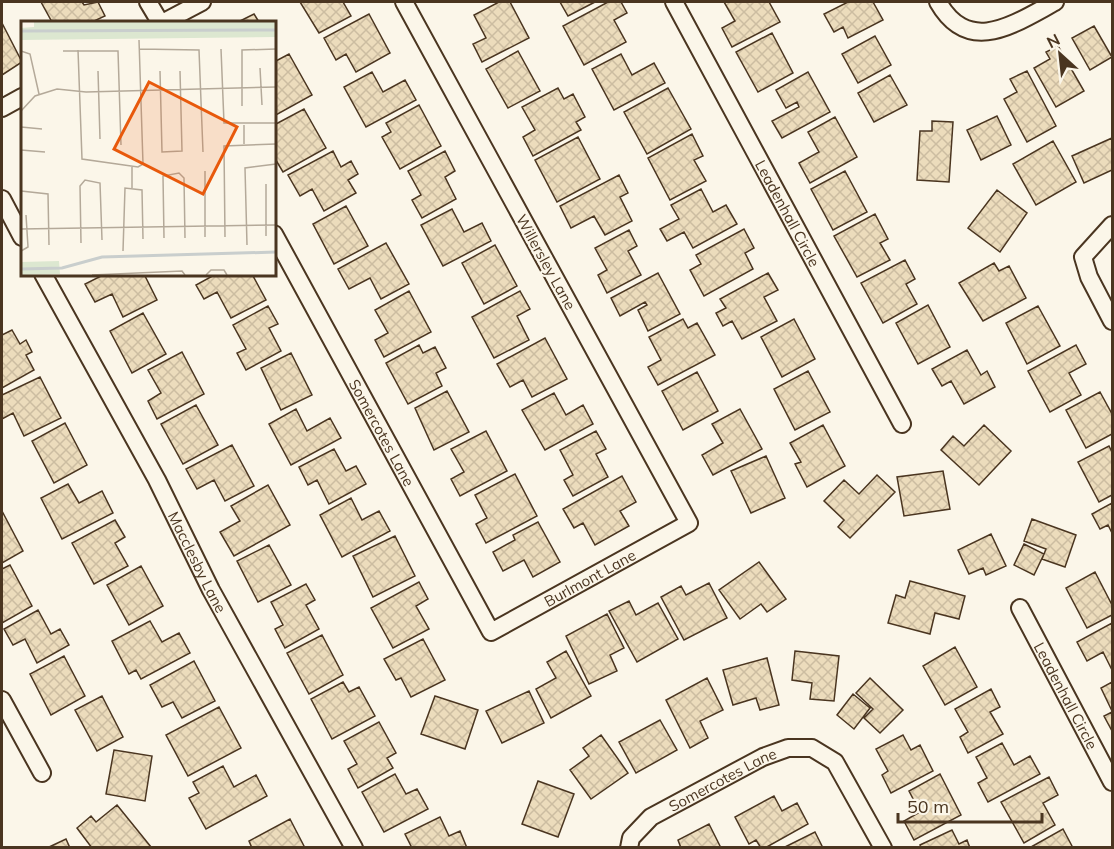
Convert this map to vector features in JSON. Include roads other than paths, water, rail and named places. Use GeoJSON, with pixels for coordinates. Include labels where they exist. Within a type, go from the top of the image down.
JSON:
{"type":"FeatureCollection","features":[{"type":"Feature","properties":{"kind":"street"},"geometry":{"type":"LineString","coordinates":[[148,2],[161,21]]}},
{"type":"Feature","properties":{"kind":"street"},"geometry":{"type":"LineString","coordinates":[[164,21],[202,2]]}},
{"type":"Feature","properties":{"kind":"street","name":"Willersley Lane"},"geometry":{"type":"LineString","coordinates":[[404,2],[689,523]]}},
{"type":"Feature","properties":{"kind":"street","name":"Leadenhall Circle"},"geometry":{"type":"LineString","coordinates":[[674,2],[902,424]]}},
{"type":"Feature","properties":{"kind":"street"},"geometry":{"type":"LineString","coordinates":[[938,2],[958,25],[977,33],[1002,29],[1055,2]]}},
{"type":"Feature","properties":{"kind":"street"},"geometry":{"type":"LineString","coordinates":[[2,108],[21,98]]}},
{"type":"Feature","properties":{"kind":"street"},"geometry":{"type":"LineString","coordinates":[[2,199],[21,235]]}},
{"type":"Feature","properties":{"kind":"street"},"geometry":{"type":"LineString","coordinates":[[1110,228],[1083,257],[1089,277],[1113,321]]}},
{"type":"Feature","properties":{"kind":"street","name":"Somercotes Lane"},"geometry":{"type":"LineString","coordinates":[[276,238],[491,632]]}},
{"type":"Feature","properties":{"kind":"street","name":"Macclesby Lane"},"geometry":{"type":"LineString","coordinates":[[44,276],[157,480],[211,590],[354,848]]}},
{"type":"Feature","properties":{"kind":"street","name":"Burlmont Lane"},"geometry":{"type":"LineString","coordinates":[[491,632],[689,523]]}},
{"type":"Feature","properties":{"kind":"street","name":"Leadenhall Circle"},"geometry":{"type":"LineString","coordinates":[[1020,608],[1113,782]]}},
{"type":"Feature","properties":{"kind":"street"},"geometry":{"type":"LineString","coordinates":[[2,700],[42,773]]}},
{"type":"Feature","properties":{"kind":"street","name":"Somercotes Lane"},"geometry":{"type":"LineString","coordinates":[[629,848],[631,838],[651,817],[762,757],[788,748],[812,748],[832,761],[845,777],[883,848]]}}]}
